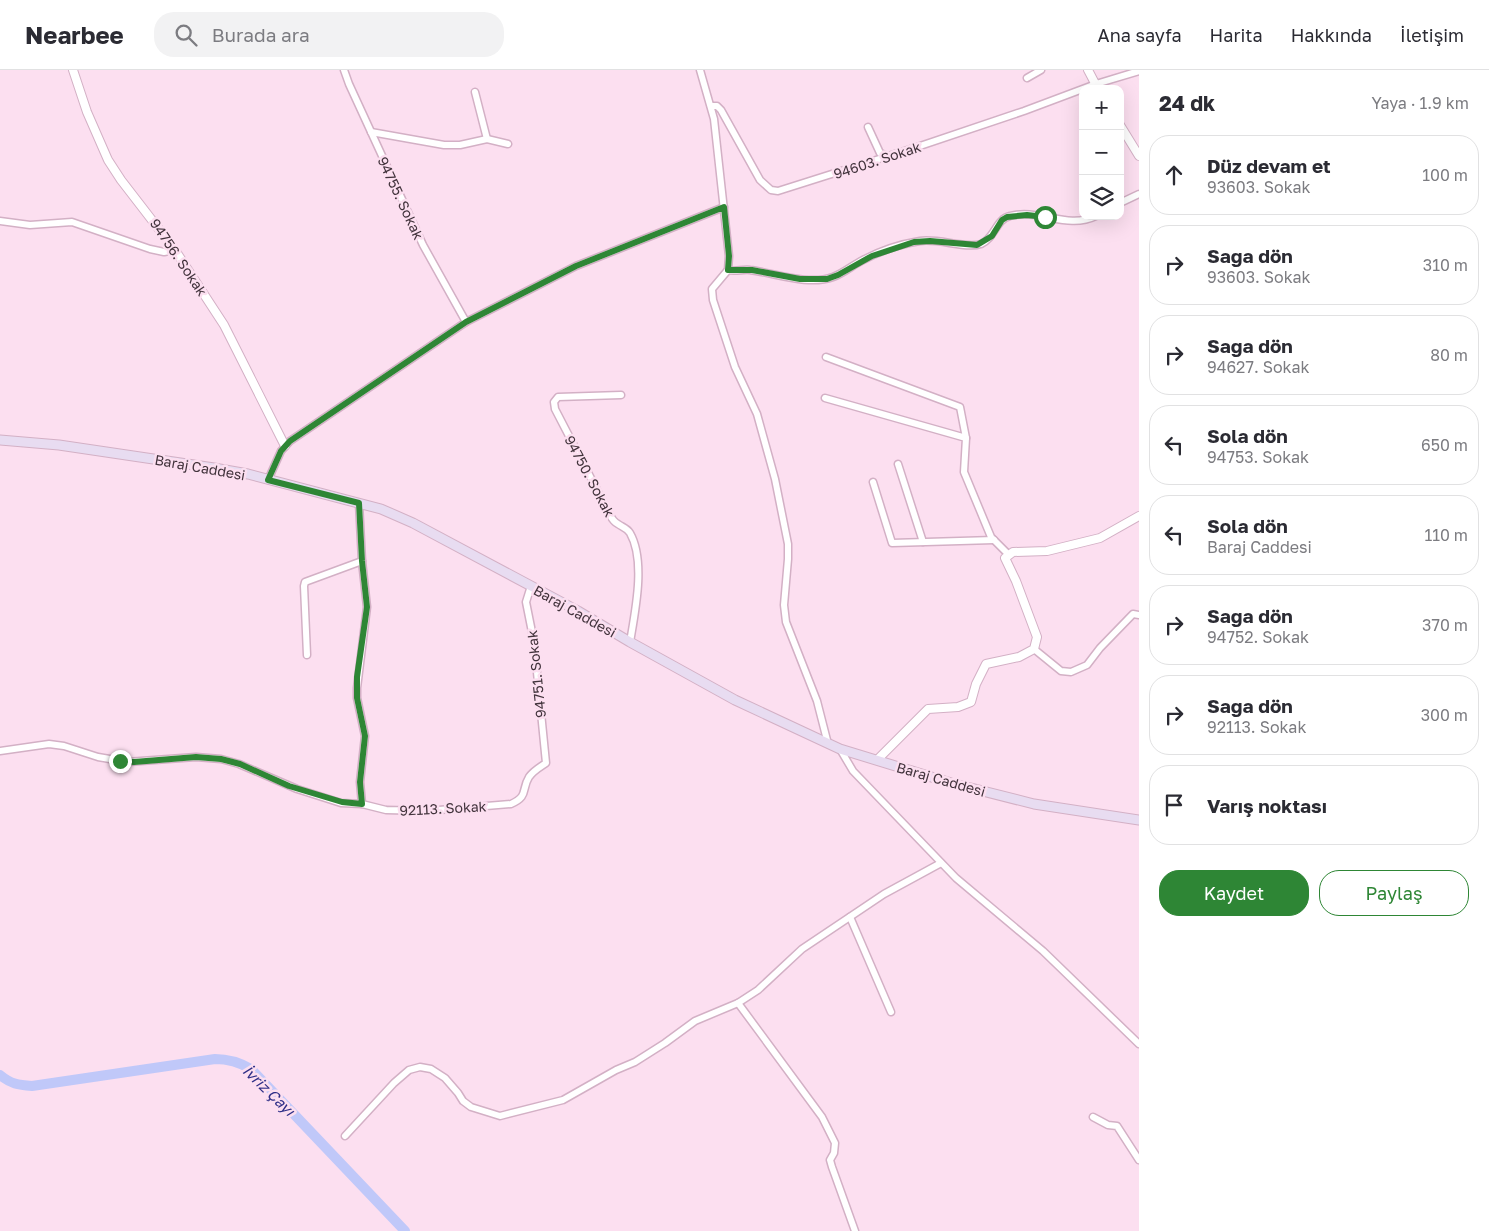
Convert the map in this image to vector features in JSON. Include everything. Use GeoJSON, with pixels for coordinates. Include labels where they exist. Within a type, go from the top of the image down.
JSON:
{"type":"FeatureCollection","features":[{"type":"Feature","properties":{"kind":"main road","name":"Baraj Caddesi"},"geometry":{"type":"LineString","coordinates":[[0,440],[59,445],[205,466],[381,509],[413,523],[578,611],[735,700],[840,749],[951,783],[1034,804],[1139,820]]}},
{"type":"Feature","properties":{"kind":"street","name":"94756. Sokak"},"geometry":{"type":"LineString","coordinates":[[73,70],[87,112],[108,160],[175,250],[230,335],[285,446]]}},
{"type":"Feature","properties":{"kind":"street","name":"94755. Sokak"},"geometry":{"type":"LineString","coordinates":[[344,70],[423,244],[466,322]]}},
{"type":"Feature","properties":{"kind":"street"},"geometry":{"type":"LineString","coordinates":[[700,70],[711,106],[719,153],[729,256],[728,270],[712,289],[713,300],[735,367],[757,414],[777,486],[788,544],[784,596],[785,617],[790,636],[817,701],[828,744]]}},
{"type":"Feature","properties":{"kind":"street"},"geometry":{"type":"LineString","coordinates":[[1027,78],[1041,70]]}},
{"type":"Feature","properties":{"kind":"street"},"geometry":{"type":"LineString","coordinates":[[1088,70],[1096,85]]}},
{"type":"Feature","properties":{"kind":"street","name":"94603. Sokak"},"geometry":{"type":"LineString","coordinates":[[1102,85],[1139,71]]}},
{"type":"Feature","properties":{"kind":"street"},"geometry":{"type":"LineString","coordinates":[[475,92],[487,139]]}},
{"type":"Feature","properties":{"kind":"street","name":"94603. Sokak"},"geometry":{"type":"LineString","coordinates":[[711,106],[717,106],[721,110],[760,180],[771,190],[778,191],[1079,93]]}},
{"type":"Feature","properties":{"kind":"street"},"geometry":{"type":"LineString","coordinates":[[868,127],[880,153],[887,156]]}},
{"type":"Feature","properties":{"kind":"street"},"geometry":{"type":"LineString","coordinates":[[1123,130],[1139,156]]}},
{"type":"Feature","properties":{"kind":"street"},"geometry":{"type":"LineString","coordinates":[[371,132],[452,145],[487,139],[508,144]]}},
{"type":"Feature","properties":{"kind":"street"},"geometry":{"type":"LineString","coordinates":[[1124,201],[1139,194]]}},
{"type":"Feature","properties":{"kind":"street"},"geometry":{"type":"LineString","coordinates":[[268,480],[285,446],[329,414],[466,322],[576,266],[724,207]]}},
{"type":"Feature","properties":{"kind":"street"},"geometry":{"type":"LineString","coordinates":[[728,270],[752,270],[800,279],[827,279],[872,256],[914,242],[940,241],[972,245],[982,243],[992,236],[1002,220],[1011,216],[1027,215],[1079,222],[1085,220]]}},
{"type":"Feature","properties":{"kind":"street"},"geometry":{"type":"LineString","coordinates":[[0,221],[30,225],[72,222],[150,249],[164,252],[175,250]]}},
{"type":"Feature","properties":{"kind":"street"},"geometry":{"type":"LineString","coordinates":[[826,357],[960,407],[966,438],[964,472],[991,536],[1009,555]]}},
{"type":"Feature","properties":{"kind":"street","name":"94750. Sokak"},"geometry":{"type":"LineString","coordinates":[[621,395],[562,397],[554,402],[555,409],[610,516],[631,534],[637,559],[638,580],[630,642]]}},
{"type":"Feature","properties":{"kind":"street"},"geometry":{"type":"LineString","coordinates":[[825,398],[966,438]]}},
{"type":"Feature","properties":{"kind":"street"},"geometry":{"type":"LineString","coordinates":[[898,464],[923,542]]}},
{"type":"Feature","properties":{"kind":"street"},"geometry":{"type":"LineString","coordinates":[[873,482],[892,543],[994,540]]}},
{"type":"Feature","properties":{"kind":"street"},"geometry":{"type":"LineString","coordinates":[[359,503],[367,607],[357,688],[357,698],[365,736],[360,782],[362,804]]}},
{"type":"Feature","properties":{"kind":"street"},"geometry":{"type":"LineString","coordinates":[[877,760],[928,709],[958,707],[971,702],[976,684],[986,664],[1019,657],[1034,649],[1037,637],[1016,581],[1005,558],[1013,552],[1047,551],[1100,538],[1139,516]]}},
{"type":"Feature","properties":{"kind":"street"},"geometry":{"type":"LineString","coordinates":[[307,655],[305,582],[362,561]]}},
{"type":"Feature","properties":{"kind":"street","name":"94751. Sokak"},"geometry":{"type":"LineString","coordinates":[[531,586],[526,602],[534,642],[546,763]]}},
{"type":"Feature","properties":{"kind":"street"},"geometry":{"type":"LineString","coordinates":[[1034,649],[1061,671],[1070,672],[1087,665],[1100,648],[1133,614],[1139,615]]}},
{"type":"Feature","properties":{"kind":"street","name":"92113. Sokak"},"geometry":{"type":"LineString","coordinates":[[0,751],[49,744],[64,746],[98,757],[127,762],[196,757],[221,759],[289,786],[342,802],[362,804],[386,810],[413,812],[511,804],[525,793],[529,777],[546,763]]}},
{"type":"Feature","properties":{"kind":"street"},"geometry":{"type":"LineString","coordinates":[[840,749],[853,770],[956,878],[1043,951],[1139,1044]]}},
{"type":"Feature","properties":{"kind":"street"},"geometry":{"type":"LineString","coordinates":[[345,1136],[370,1107],[409,1070],[420,1067],[431,1069],[445,1078],[463,1101],[471,1107],[500,1116],[563,1100],[616,1070],[635,1062],[695,1021],[738,1003],[764,985],[802,949],[884,894],[941,863]]}},
{"type":"Feature","properties":{"kind":"street"},"geometry":{"type":"LineString","coordinates":[[850,917],[891,1012]]}},
{"type":"Feature","properties":{"kind":"street"},"geometry":{"type":"LineString","coordinates":[[738,1003],[822,1117],[835,1143],[834,1153],[830,1160],[855,1231]]}},
{"type":"Feature","properties":{"kind":"street"},"geometry":{"type":"LineString","coordinates":[[1093,1117],[1108,1125],[1117,1126],[1139,1160]]}},
{"type":"Feature","properties":{"kind":"waterway","name":"İvriz Çayı"},"geometry":{"type":"LineString","coordinates":[[0,1075],[15,1084],[32,1086],[215,1059],[238,1063],[251,1069],[405,1231]]}},
{"type":"Feature","properties":{"kind":"route"},"geometry":{"type":"LineString","coordinates":[[120,761],[134,762],[196,757],[221,759],[240,764],[289,786],[342,802],[362,804],[360,782],[365,736],[357,698],[357,677],[367,607],[359,503],[268,480],[281,451],[290,441],[466,322],[576,266],[724,207],[729,256],[728,270],[732,272],[752,270],[800,279],[827,279],[886,250],[922,240],[977,245],[988,240],[1002,220],[1007,217],[1027,215],[1045,217]]}}]}
